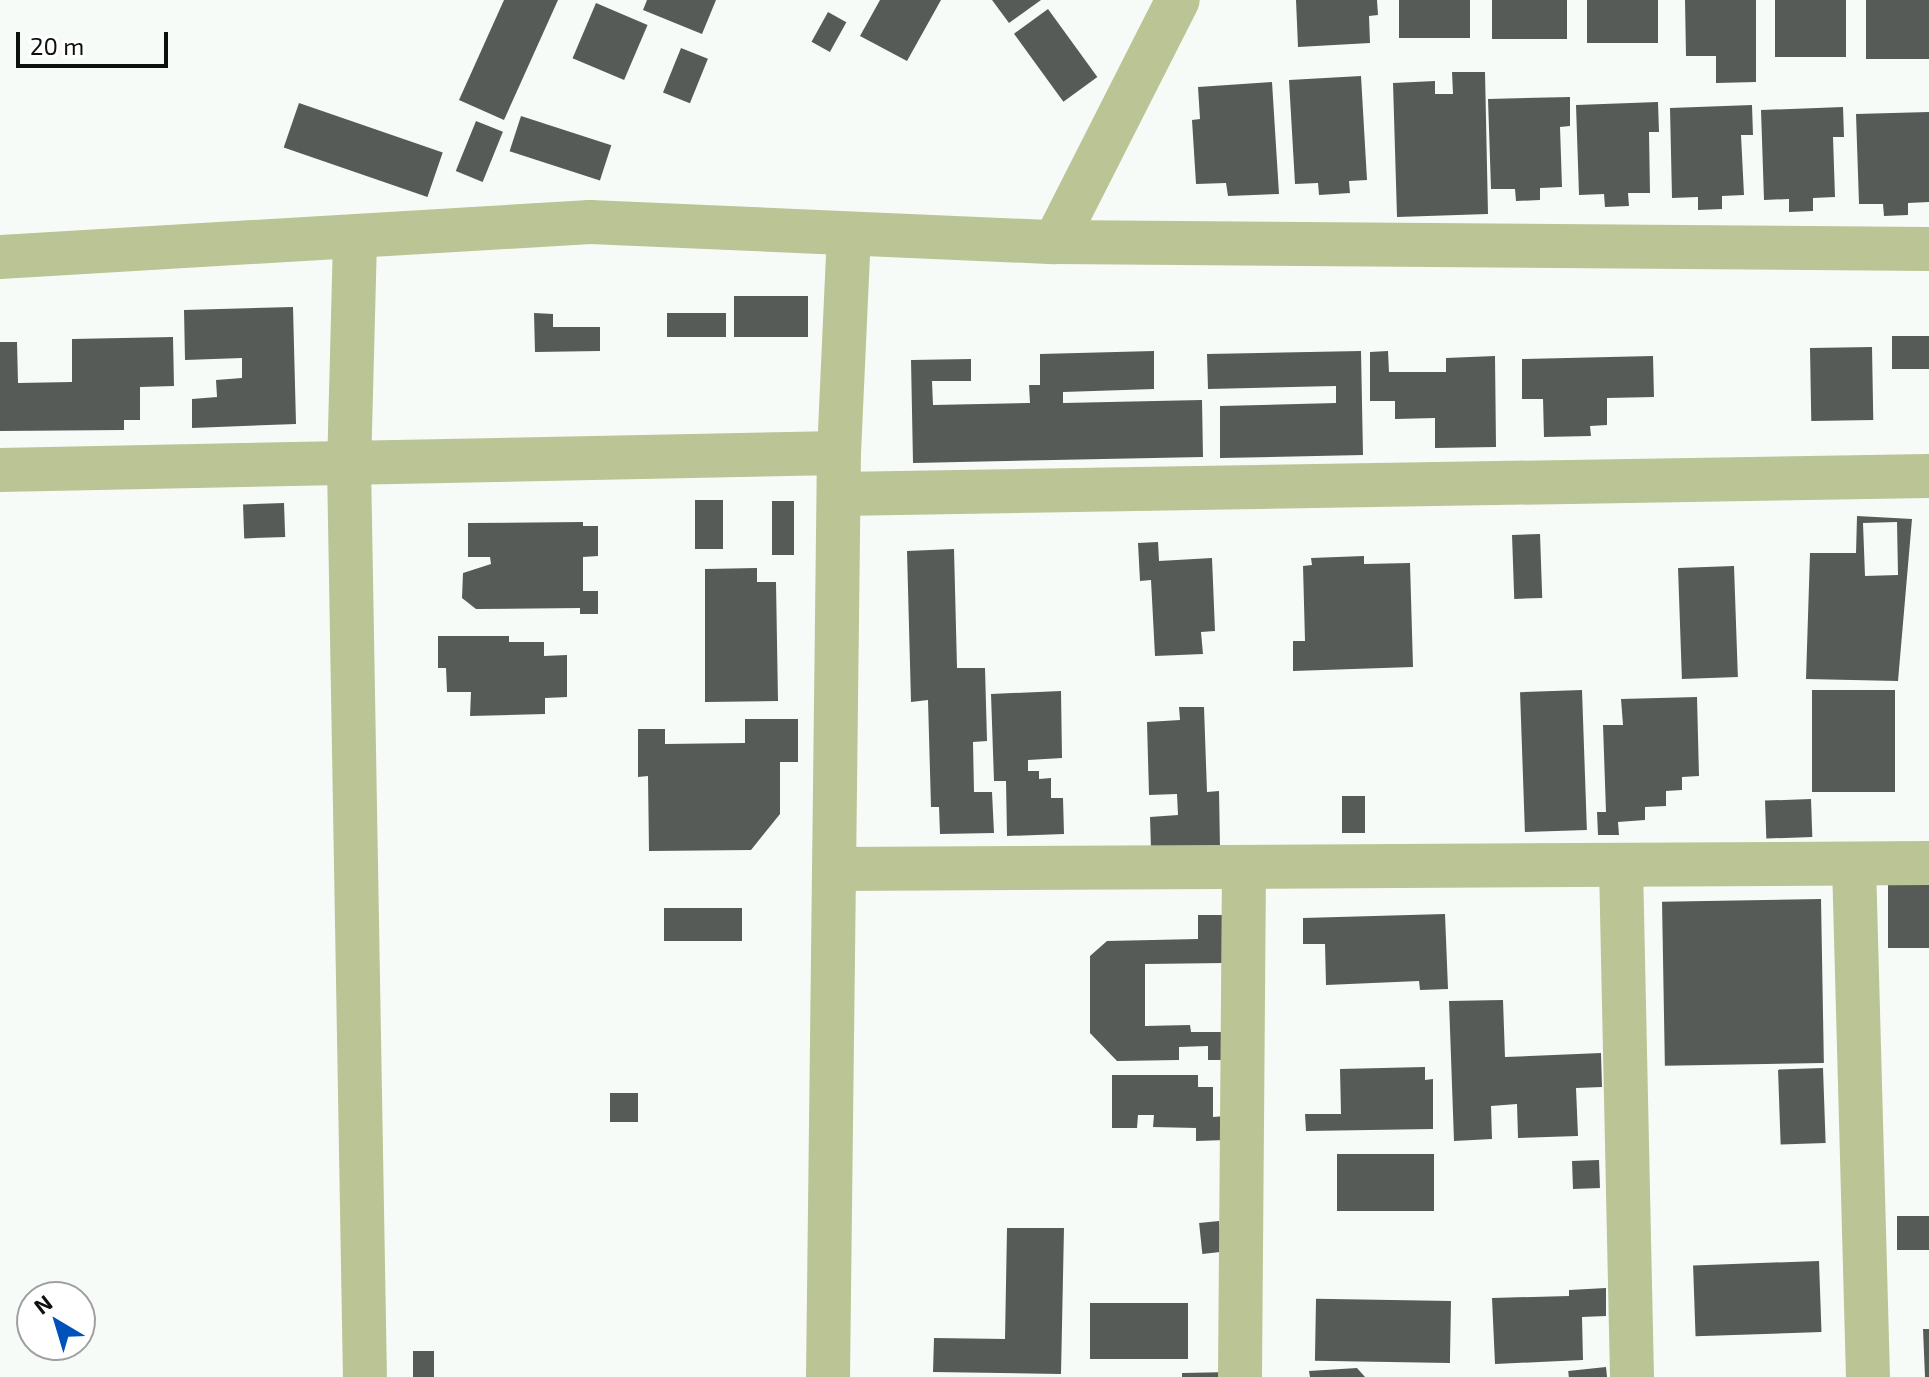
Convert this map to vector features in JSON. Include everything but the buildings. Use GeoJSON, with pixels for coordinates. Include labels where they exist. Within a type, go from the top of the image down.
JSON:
{"type":"FeatureCollection","features":[{"type":"Feature","properties":{"kind":"street"},"geometry":{"type":"LineString","coordinates":[[1055,242],[1178,0]]}},
{"type":"Feature","properties":{"kind":"street"},"geometry":{"type":"LineString","coordinates":[[0,257],[355,240],[590,222],[1055,242],[1929,249]]}},
{"type":"Feature","properties":{"kind":"street"},"geometry":{"type":"LineString","coordinates":[[828,1377],[839,473],[849,235]]}},
{"type":"Feature","properties":{"kind":"street"},"geometry":{"type":"LineString","coordinates":[[355,240],[349,464],[365,1377]]}},
{"type":"Feature","properties":{"kind":"street"},"geometry":{"type":"LineString","coordinates":[[0,470],[349,464],[839,473],[1929,476]]}},
{"type":"Feature","properties":{"kind":"street"},"geometry":{"type":"LineString","coordinates":[[834,869],[1929,863]]}},
{"type":"Feature","properties":{"kind":"street"},"geometry":{"type":"LineString","coordinates":[[1854,864],[1868,1377]]}},
{"type":"Feature","properties":{"kind":"street"},"geometry":{"type":"LineString","coordinates":[[1621,865],[1632,1377]]}},
{"type":"Feature","properties":{"kind":"street"},"geometry":{"type":"LineString","coordinates":[[1240,1377],[1244,867]]}}]}
